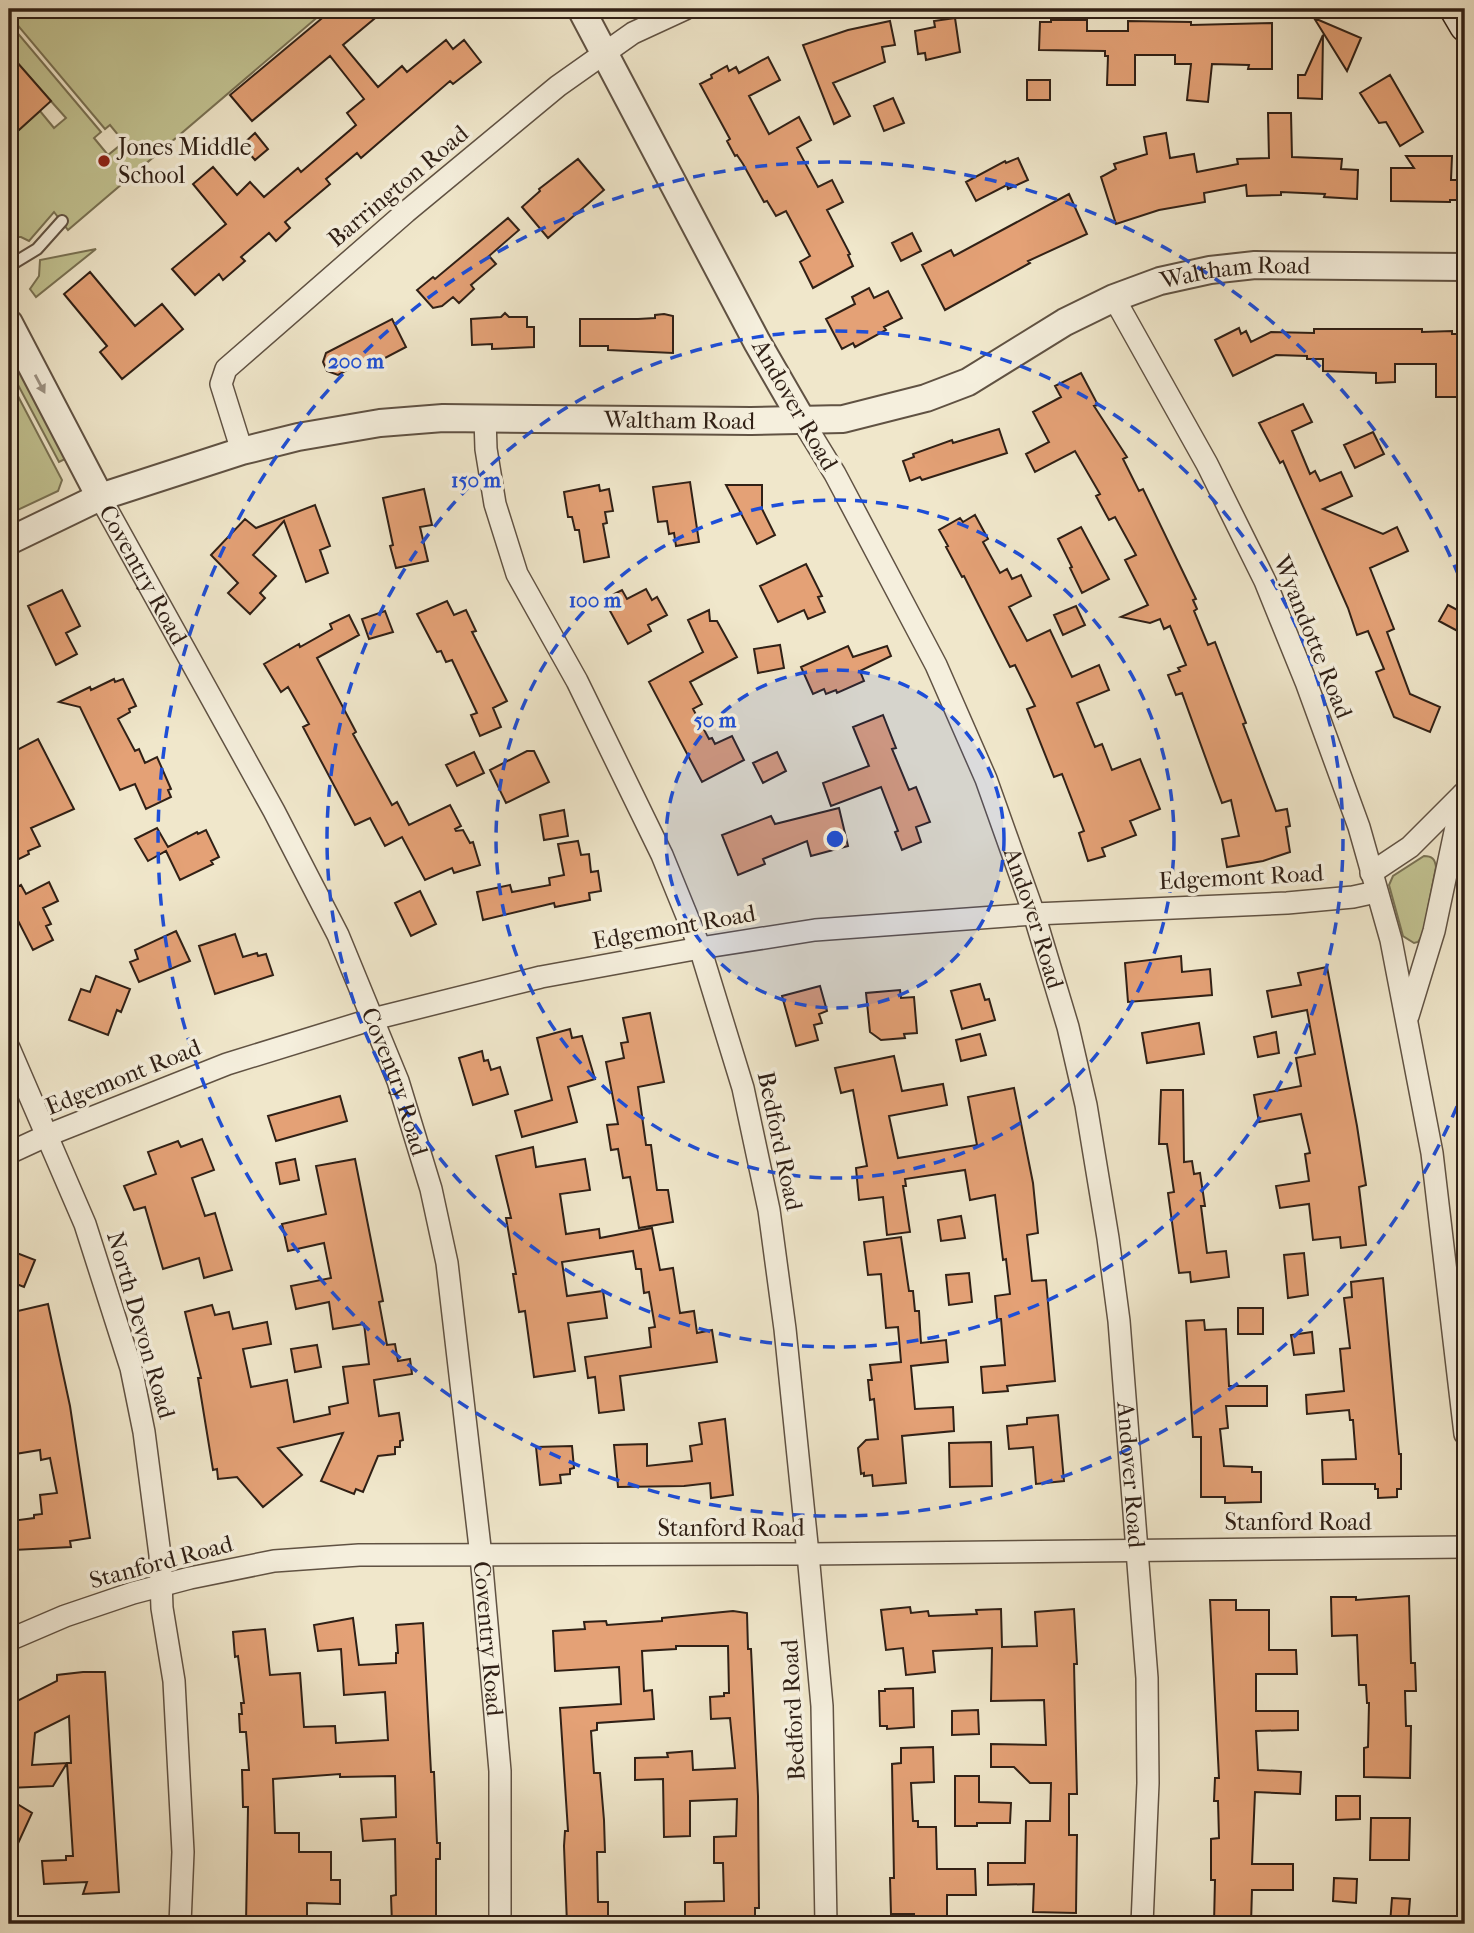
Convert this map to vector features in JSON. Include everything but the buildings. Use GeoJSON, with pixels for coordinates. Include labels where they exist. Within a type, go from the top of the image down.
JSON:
{"type":"FeatureCollection","features":[{"type":"Feature","properties":{"kind":"main road"},"geometry":{"type":"LineString","coordinates":[[1455,9],[1465,26]]}},
{"type":"Feature","properties":{"kind":"street","name":"Andover Road"},"geometry":{"type":"LineString","coordinates":[[580,9],[757,342],[835,474],[936,665],[986,779],[1034,914],[1069,1027],[1098,1170],[1119,1321],[1138,1549],[1147,1691],[1148,1783],[1142,1924]]}},
{"type":"Feature","properties":{"kind":"street","name":"Barrington Road"},"geometry":{"type":"LineString","coordinates":[[242,451],[221,384],[226,369],[406,212],[558,86],[633,33],[685,9]]}},
{"type":"Feature","properties":{"kind":"street","name":"Waltham Road"},"geometry":{"type":"LineString","coordinates":[[9,541],[100,497],[242,451],[298,437],[380,423],[443,418],[849,418],[937,394],[968,382],[1065,322],[1114,298],[1160,281],[1210,270],[1255,265],[1465,267]]}},
{"type":"Feature","properties":{"kind":"street","name":"Wyandotte Road"},"geometry":{"type":"LineString","coordinates":[[1114,298],[1208,464],[1265,581],[1306,682],[1359,827],[1391,940],[1432,1153],[1465,1434]]}},
{"type":"Feature","properties":{"kind":"street","name":"Coventry Road"},"geometry":{"type":"LineString","coordinates":[[9,323],[100,497],[274,811],[338,935],[398,1081],[431,1189],[447,1263],[481,1556],[500,1771],[500,1924]]}},
{"type":"Feature","properties":{"kind":"street","name":"Bedford Road"},"geometry":{"type":"LineString","coordinates":[[485,418],[486,449],[495,504],[517,574],[577,681],[662,855],[700,948],[743,1088],[769,1210],[808,1554],[822,1706],[825,1924]]}},
{"type":"Feature","properties":{"kind":"street","name":"Wyandotte Road"},"geometry":{"type":"LineString","coordinates":[[1407,1019],[1434,932],[1464,792]]}},
{"type":"Feature","properties":{"kind":"street"},"geometry":{"type":"LineString","coordinates":[[1374,883],[1464,792]]}},
{"type":"Feature","properties":{"kind":"street","name":"Edgemont Road"},"geometry":{"type":"LineString","coordinates":[[9,1153],[226,1064],[373,1019],[541,977],[815,930],[1034,914],[1287,903],[1353,897],[1374,883]]}},
{"type":"Feature","properties":{"kind":"street","name":"North Devon Road"},"geometry":{"type":"LineString","coordinates":[[9,1048],[85,1224],[131,1368],[144,1432],[162,1585],[162,1608],[174,1681],[183,1853],[180,1924]]}},
{"type":"Feature","properties":{"kind":"street","name":"Stanford Road"},"geometry":{"type":"LineString","coordinates":[[9,1640],[65,1616],[162,1585],[274,1561],[359,1555],[808,1554],[1465,1547]]}},
{"type":"Feature","properties":{"kind":"lane"},"geometry":{"type":"LineString","coordinates":[[9,266],[37,249],[62,221]]}},
{"type":"Feature","properties":{"kind":"green space","name":"Jones Middle School"},"geometry":{"type":"Polygon","coordinates":[[[9,9],[327,9],[68,230],[54,212],[29,241],[21,237],[9,237],[9,139],[40,111],[54,128],[66,118],[16,62],[9,68],[10,24],[101,132],[94,138],[108,155],[124,142],[110,125],[105,129],[9,15],[9,9]]]}},
{"type":"Feature","properties":{"kind":"green space"},"geometry":{"type":"Polygon","coordinates":[[[96,249],[36,297],[30,289],[39,276],[40,260],[96,249]]]}},
{"type":"Feature","properties":{"kind":"green space"},"geometry":{"type":"Polygon","coordinates":[[[9,350],[67,458],[59,462],[9,368],[9,350]]]}},
{"type":"Feature","properties":{"kind":"green space"},"geometry":{"type":"Polygon","coordinates":[[[9,379],[62,480],[58,491],[9,514],[9,379]]]}},
{"type":"Feature","properties":{"kind":"green space"},"geometry":{"type":"Polygon","coordinates":[[[1424,856],[1433,858],[1436,867],[1423,934],[1418,942],[1414,943],[1403,936],[1389,885],[1393,876],[1424,856]]]}},
{"type":"Feature","properties":{"kind":"place","name":"Jones Middle School"},"geometry":{"type":"Point","coordinates":[104,161]}}]}
